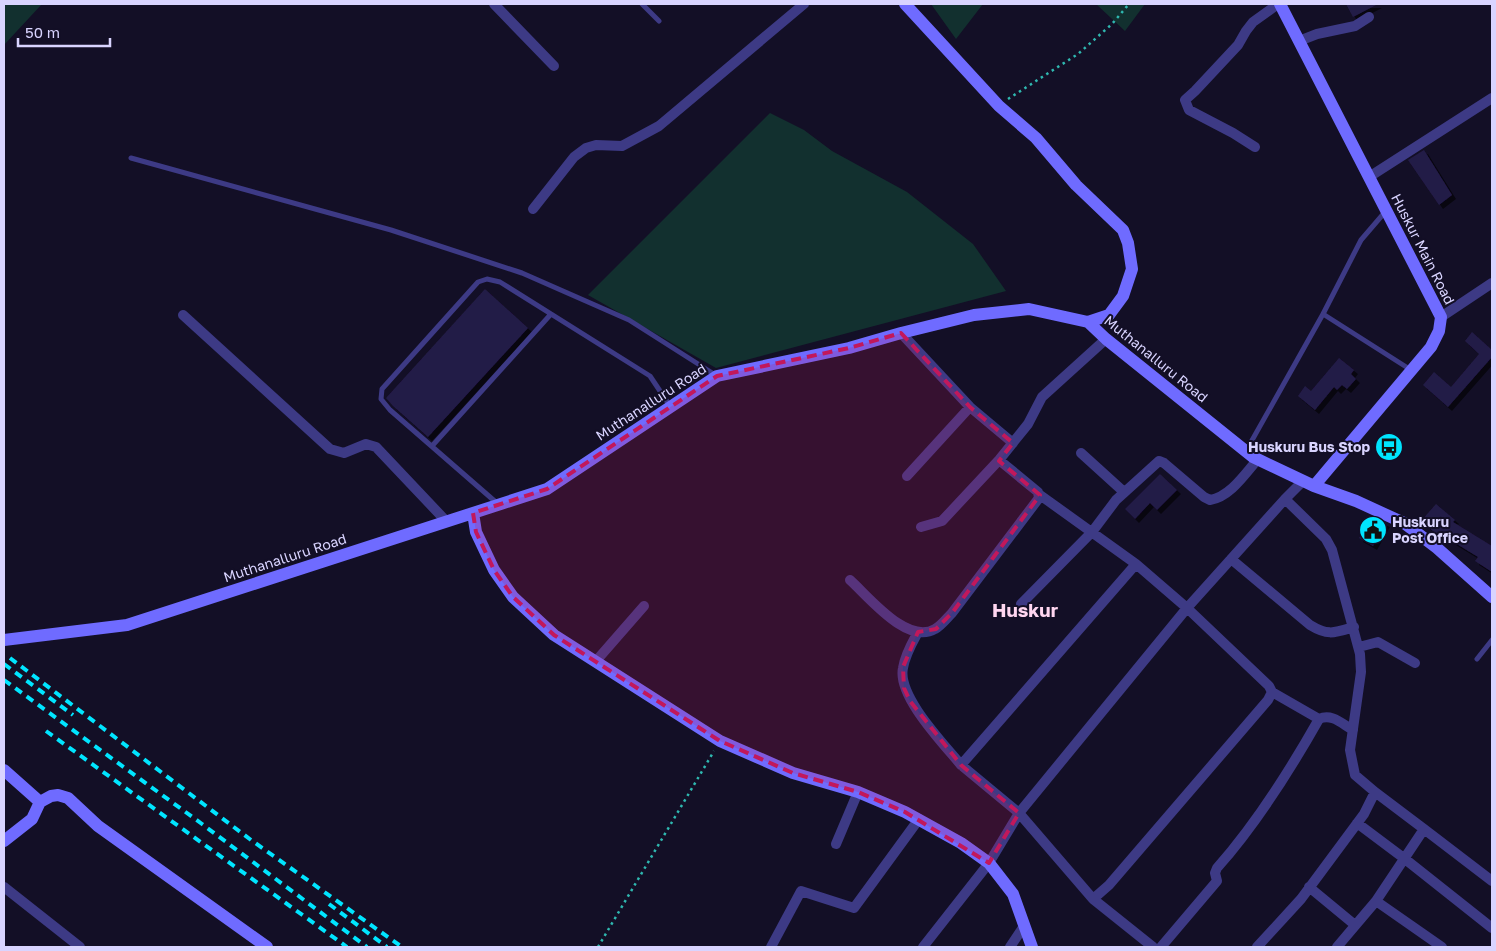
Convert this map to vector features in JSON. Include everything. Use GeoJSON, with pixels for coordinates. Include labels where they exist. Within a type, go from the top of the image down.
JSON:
{"type":"FeatureCollection","features":[{"type":"Feature","properties":{"kind":"street"},"geometry":{"type":"LineString","coordinates":[[494,4],[554,66]]}},
{"type":"Feature","properties":{"kind":"street"},"geometry":{"type":"LineString","coordinates":[[533,209],[574,157],[586,148],[596,145],[622,146],[659,126],[804,4]]}},
{"type":"Feature","properties":{"kind":"street"},"geometry":{"type":"LineString","coordinates":[[905,4],[999,106],[1036,138],[1076,185],[1123,230],[1128,243],[1132,269],[1123,296],[1109,315],[1088,322]]}},
{"type":"Feature","properties":{"kind":"street"},"geometry":{"type":"LineString","coordinates":[[1255,147],[1234,133],[1189,110],[1185,100],[1238,45],[1254,22],[1279,4]]}},
{"type":"Feature","properties":{"kind":"street","name":"Huskur Main Road"},"geometry":{"type":"LineString","coordinates":[[1279,4],[1441,317],[1439,331],[1431,347],[1309,484]]}},
{"type":"Feature","properties":{"kind":"street"},"geometry":{"type":"LineString","coordinates":[[1299,41],[1318,34],[1354,26],[1369,17]]}},
{"type":"Feature","properties":{"kind":"street"},"geometry":{"type":"LineString","coordinates":[[1369,178],[1492,98]]}},
{"type":"Feature","properties":{"kind":"street"},"geometry":{"type":"LineString","coordinates":[[1441,317],[1492,284]]}},
{"type":"Feature","properties":{"kind":"street","name":"Muthanalluru Road"},"geometry":{"type":"LineString","coordinates":[[4,640],[127,625],[547,489],[717,376],[849,348],[974,315],[1029,310],[1088,322],[1106,339],[1246,451],[1258,459],[1309,484],[1356,501],[1404,523],[1437,548],[1492,597]]}},
{"type":"Feature","properties":{"kind":"street"},"geometry":{"type":"LineString","coordinates":[[183,315],[330,449],[344,453],[366,444],[376,447],[446,521]]}},
{"type":"Feature","properties":{"kind":"street"},"geometry":{"type":"LineString","coordinates":[[901,333],[970,407],[1012,443]]}},
{"type":"Feature","properties":{"kind":"street"},"geometry":{"type":"LineString","coordinates":[[921,528],[942,521],[999,460],[1028,424],[1042,396],[1106,339]]}},
{"type":"Feature","properties":{"kind":"street"},"geometry":{"type":"LineString","coordinates":[[907,476],[970,407]]}},
{"type":"Feature","properties":{"kind":"street"},"geometry":{"type":"LineString","coordinates":[[1081,454],[1124,492]]}},
{"type":"Feature","properties":{"kind":"street"},"geometry":{"type":"LineString","coordinates":[[1021,604],[1092,532],[1116,500],[1159,461],[1210,500],[1225,494],[1258,459]]}},
{"type":"Feature","properties":{"kind":"street"},"geometry":{"type":"LineString","coordinates":[[999,460],[1040,495],[1136,564],[1187,608],[1269,686],[1272,692],[1319,720]]}},
{"type":"Feature","properties":{"kind":"street"},"geometry":{"type":"LineString","coordinates":[[923,947],[989,863],[1019,813],[1187,608],[1285,499],[1309,484]]}},
{"type":"Feature","properties":{"kind":"street"},"geometry":{"type":"LineString","coordinates":[[850,580],[892,619],[911,631],[924,633],[936,629],[952,613],[1040,495]]}},
{"type":"Feature","properties":{"kind":"street"},"geometry":{"type":"LineString","coordinates":[[1285,499],[1330,544],[1354,627],[1361,672],[1350,750],[1355,776],[1492,882]]}},
{"type":"Feature","properties":{"kind":"street"},"geometry":{"type":"LineString","coordinates":[[473,512],[476,532],[494,570],[513,597],[554,635],[720,741],[793,773],[858,792],[905,812],[961,843],[989,863],[1013,894],[1032,947]]}},
{"type":"Feature","properties":{"kind":"street"},"geometry":{"type":"LineString","coordinates":[[1231,559],[1310,625],[1322,632],[1334,633],[1354,627]]}},
{"type":"Feature","properties":{"kind":"street"},"geometry":{"type":"LineString","coordinates":[[961,765],[1136,564]]}},
{"type":"Feature","properties":{"kind":"street"},"geometry":{"type":"LineString","coordinates":[[596,661],[644,606]]}},
{"type":"Feature","properties":{"kind":"street"},"geometry":{"type":"LineString","coordinates":[[918,632],[903,667],[904,688],[910,701],[961,765],[1019,813],[1093,899],[1153,947]]}},
{"type":"Feature","properties":{"kind":"street"},"geometry":{"type":"LineString","coordinates":[[1358,647],[1378,642],[1415,663]]}},
{"type":"Feature","properties":{"kind":"street"},"geometry":{"type":"LineString","coordinates":[[1093,899],[1109,885],[1225,752],[1268,700],[1272,692]]}},
{"type":"Feature","properties":{"kind":"street"},"geometry":{"type":"LineString","coordinates":[[1161,947],[1217,881],[1214,873],[1217,868],[1240,842],[1290,770],[1319,720],[1324,717],[1331,717],[1353,730]]}},
{"type":"Feature","properties":{"kind":"street"},"geometry":{"type":"LineString","coordinates":[[4,770],[40,802]]}},
{"type":"Feature","properties":{"kind":"street"},"geometry":{"type":"LineString","coordinates":[[836,844],[858,792]]}},
{"type":"Feature","properties":{"kind":"street"},"geometry":{"type":"LineString","coordinates":[[1257,947],[1309,887],[1357,824],[1375,792]]}},
{"type":"Feature","properties":{"kind":"street"},"geometry":{"type":"LineString","coordinates":[[4,841],[32,818],[40,802],[51,796],[58,795],[68,798],[98,826],[266,947]]}},
{"type":"Feature","properties":{"kind":"street"},"geometry":{"type":"LineString","coordinates":[[771,947],[800,891],[854,908],[919,819]]}},
{"type":"Feature","properties":{"kind":"street"},"geometry":{"type":"LineString","coordinates":[[1357,824],[1405,858],[1492,928]]}},
{"type":"Feature","properties":{"kind":"street"},"geometry":{"type":"LineString","coordinates":[[1337,947],[1376,901],[1424,829]]}},
{"type":"Feature","properties":{"kind":"street"},"geometry":{"type":"LineString","coordinates":[[1309,887],[1355,925]]}},
{"type":"Feature","properties":{"kind":"street"},"geometry":{"type":"LineString","coordinates":[[4,888],[80,947]]}},
{"type":"Feature","properties":{"kind":"street"},"geometry":{"type":"LineString","coordinates":[[1376,901],[1442,947]]}},
{"type":"Feature","properties":{"kind":"street"},"geometry":{"type":"LineString","coordinates":[[1010,947],[1024,926]]}},
{"type":"Feature","properties":{"kind":"lane"},"geometry":{"type":"LineString","coordinates":[[642,4],[659,21]]}},
{"type":"Feature","properties":{"kind":"lane"},"geometry":{"type":"LineString","coordinates":[[131,158],[391,230],[522,273],[629,320],[717,376]]}},
{"type":"Feature","properties":{"kind":"lane"},"geometry":{"type":"LineString","coordinates":[[1246,451],[1324,314],[1361,240],[1386,210]]}},
{"type":"Feature","properties":{"kind":"lane"},"geometry":{"type":"LineString","coordinates":[[499,504],[390,410],[381,399],[382,389],[478,282],[487,279],[500,282],[650,376],[671,407]]}},
{"type":"Feature","properties":{"kind":"lane"},"geometry":{"type":"LineString","coordinates":[[432,446],[551,314]]}},
{"type":"Feature","properties":{"kind":"lane"},"geometry":{"type":"LineString","coordinates":[[1324,314],[1412,370]]}},
{"type":"Feature","properties":{"kind":"lane"},"geometry":{"type":"LineString","coordinates":[[1477,659],[1492,640]]}},
{"type":"Feature","properties":{"kind":"path"},"geometry":{"type":"LineString","coordinates":[[999,106],[1015,93],[1046,76],[1078,54],[1112,24],[1129,4]]}},
{"type":"Feature","properties":{"kind":"path"},"geometry":{"type":"LineString","coordinates":[[598,947],[720,741]]}},
{"type":"Feature","properties":{"kind":"highlighted area"},"geometry":{"type":"Polygon","coordinates":[[[901,333],[970,407],[1013,443],[999,461],[1040,495],[952,613],[936,629],[918,632],[903,667],[904,688],[910,701],[961,765],[1019,813],[989,863],[905,812],[858,792],[793,773],[720,741],[554,635],[513,597],[494,570],[476,532],[473,513],[547,489],[717,376],[849,348],[901,333]]]}},
{"type":"Feature","properties":{"kind":"green space"},"geometry":{"type":"Polygon","coordinates":[[[4,4],[42,4],[4,45],[4,4]]]}},
{"type":"Feature","properties":{"kind":"green space"},"geometry":{"type":"Polygon","coordinates":[[[931,4],[983,4],[956,39],[931,4]]]}},
{"type":"Feature","properties":{"kind":"green space"},"geometry":{"type":"Polygon","coordinates":[[[1096,4],[1145,4],[1125,31],[1096,4]]]}},
{"type":"Feature","properties":{"kind":"green space"},"geometry":{"type":"Polygon","coordinates":[[[770,113],[804,130],[832,151],[907,192],[973,244],[1006,291],[716,368],[588,295],[770,113]]]}},
{"type":"Feature","properties":{"kind":"building"},"geometry":{"type":"Polygon","coordinates":[[[1346,4],[1378,4],[1353,17],[1346,4]]]}},
{"type":"Feature","properties":{"kind":"building"},"geometry":{"type":"Polygon","coordinates":[[[1424,150],[1452,195],[1439,205],[1408,160],[1424,150]]]}},
{"type":"Feature","properties":{"kind":"building"},"geometry":{"type":"Polygon","coordinates":[[[485,289],[528,328],[428,437],[386,398],[485,289]]]}},
{"type":"Feature","properties":{"kind":"building"},"geometry":{"type":"Polygon","coordinates":[[[1472,332],[1492,350],[1492,357],[1448,407],[1423,385],[1434,372],[1451,387],[1479,354],[1465,341],[1472,332]]]}},
{"type":"Feature","properties":{"kind":"building"},"geometry":{"type":"Polygon","coordinates":[[[1339,358],[1354,370],[1351,374],[1356,379],[1347,389],[1342,385],[1337,390],[1334,387],[1315,410],[1298,396],[1305,386],[1311,391],[1339,358]]]}},
{"type":"Feature","properties":{"kind":"building"},"geometry":{"type":"Polygon","coordinates":[[[1160,474],[1177,490],[1157,510],[1150,503],[1135,519],[1125,509],[1160,474]]]}},
{"type":"Feature","properties":{"kind":"building"},"geometry":{"type":"Polygon","coordinates":[[[1436,504],[1455,520],[1453,522],[1492,546],[1492,572],[1475,561],[1478,557],[1442,535],[1440,537],[1421,521],[1436,504]]]}},
{"type":"Feature","properties":{"kind":"building","name":"Huskuru Post Office"},"geometry":{"type":"Polygon","coordinates":[[[1371,517],[1386,523],[1373,546],[1359,538],[1371,517]]]}},
{"type":"Feature","properties":{"kind":"railway"},"geometry":{"type":"LineString","coordinates":[[10,658],[251,840],[402,947]]}},
{"type":"Feature","properties":{"kind":"railway"},"geometry":{"type":"LineString","coordinates":[[4,664],[73,715]]}},
{"type":"Feature","properties":{"kind":"railway"},"geometry":{"type":"LineString","coordinates":[[4,680],[367,947]]}},
{"type":"Feature","properties":{"kind":"railway"},"geometry":{"type":"LineString","coordinates":[[46,731],[347,947]]}},
{"type":"Feature","properties":{"kind":"railway"},"geometry":{"type":"LineString","coordinates":[[329,904],[387,947]]}},
{"type":"Feature","properties":{"kind":"place","name":"Huskuru Bus Stop"},"geometry":{"type":"Point","coordinates":[1389,447]}},
{"type":"Feature","properties":{"kind":"place","name":"Huskuru Post Office"},"geometry":{"type":"Point","coordinates":[1373,530]}},
{"type":"Feature","properties":{"kind":"district","name":"Huskur"},"geometry":{"type":"Point","coordinates":[1025,610]}}]}
